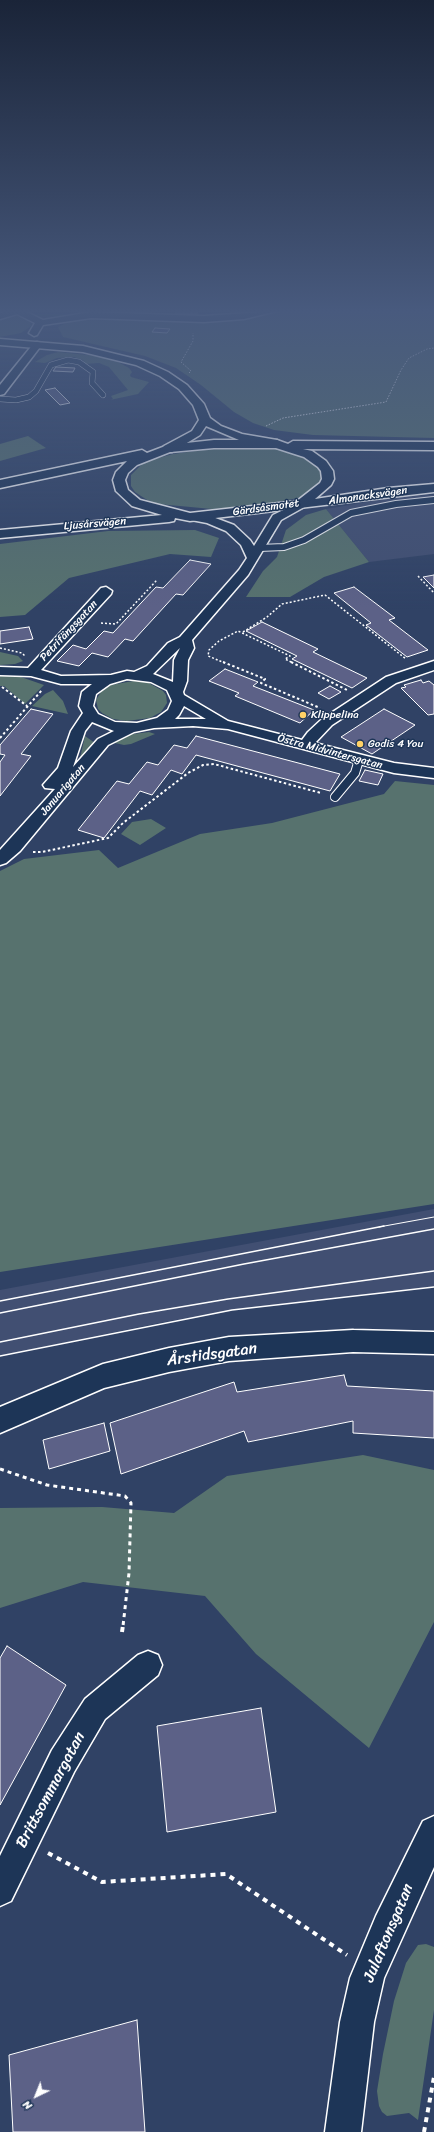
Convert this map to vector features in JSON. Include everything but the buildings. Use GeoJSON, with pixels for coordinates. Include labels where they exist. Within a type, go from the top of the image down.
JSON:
{"type":"FeatureCollection","features":[{"type":"Feature","properties":{"kind":"main road"},"geometry":{"type":"LineString","coordinates":[[201,410],[205,420],[225,432],[277,444],[434,446]]}},
{"type":"Feature","properties":{"kind":"main road"},"geometry":{"type":"LineString","coordinates":[[0,484],[168,449],[196,433],[205,420]]}},
{"type":"Feature","properties":{"kind":"main road","name":"Gärdsåsmotet"},"geometry":{"type":"LineString","coordinates":[[214,444],[277,444],[308,454],[322,464],[327,471],[328,479],[325,485],[302,504],[190,517],[153,509],[136,502],[125,494],[119,485],[120,478],[126,467],[141,459],[168,449],[214,444]]}},
{"type":"Feature","properties":{"kind":"main road","name":"Almanacksvägen"},"geometry":{"type":"LineString","coordinates":[[302,504],[388,492],[434,488]]}},
{"type":"Feature","properties":{"kind":"main road","name":"Ljusårsvägen"},"geometry":{"type":"LineString","coordinates":[[0,534],[88,524],[190,517]]}},
{"type":"Feature","properties":{"kind":"street"},"geometry":{"type":"LineString","coordinates":[[0,671],[32,672],[57,680],[110,679],[138,675],[152,669],[173,646],[185,640],[244,572],[277,518],[302,504]]}},
{"type":"Feature","properties":{"kind":"street"},"geometry":{"type":"LineString","coordinates":[[190,517],[210,520],[230,528],[256,553]]}},
{"type":"Feature","properties":{"kind":"street","name":"Petrifängsgatan"},"geometry":{"type":"LineString","coordinates":[[32,672],[106,591]]}},
{"type":"Feature","properties":{"kind":"street"},"geometry":{"type":"LineString","coordinates":[[57,680],[107,725],[131,728],[156,724],[174,712],[178,704],[177,694],[180,681],[181,660],[187,648],[185,640]]}},
{"type":"Feature","properties":{"kind":"street"},"geometry":{"type":"LineString","coordinates":[[306,746],[313,735],[337,715],[391,680],[434,665]]}},
{"type":"Feature","properties":{"kind":"street"},"geometry":{"type":"LineString","coordinates":[[138,675],[161,680],[177,694]]}},
{"type":"Feature","properties":{"kind":"street"},"geometry":{"type":"LineString","coordinates":[[88,709],[87,696],[92,689],[110,679]]}},
{"type":"Feature","properties":{"kind":"street","name":"Östra Midvintersgatan"},"geometry":{"type":"LineString","coordinates":[[177,694],[228,725]]}},
{"type":"Feature","properties":{"kind":"street","name":"Januarigatan"},"geometry":{"type":"LineString","coordinates":[[0,859],[7,846],[65,769],[78,731],[88,709]]}},
{"type":"Feature","properties":{"kind":"street","name":"Östra Midvintersgatan"},"geometry":{"type":"LineString","coordinates":[[156,724],[193,722],[228,725],[359,760],[394,768],[434,773]]}},
{"type":"Feature","properties":{"kind":"street","name":"Januarigatan"},"geometry":{"type":"LineString","coordinates":[[7,846],[103,742],[131,728]]}},
{"type":"Feature","properties":{"kind":"street","name":"Årstidsgatan"},"geometry":{"type":"LineString","coordinates":[[0,1420],[103,1376],[169,1360],[229,1349],[353,1342],[434,1343]]}},
{"type":"Feature","properties":{"kind":"street","name":"Brittsommargatan"},"geometry":{"type":"LineString","coordinates":[[0,1890],[63,1761],[95,1710],[148,1665]]}},
{"type":"Feature","properties":{"kind":"street","name":"Julaftonsgatan"},"geometry":{"type":"LineString","coordinates":[[343,2132],[357,2022],[369,1971],[434,1832]]}},
{"type":"Feature","properties":{"kind":"lane"},"geometry":{"type":"LineString","coordinates":[[256,553],[284,548],[304,540],[351,513],[389,505],[434,500]]}},
{"type":"Feature","properties":{"kind":"lane"},"geometry":{"type":"LineString","coordinates":[[335,797],[355,774],[359,760]]}},
{"type":"Feature","properties":{"kind":"path"},"geometry":{"type":"LineString","coordinates":[[264,427],[283,418],[331,410]]}},
{"type":"Feature","properties":{"kind":"path"},"geometry":{"type":"LineString","coordinates":[[418,576],[434,593]]}},
{"type":"Feature","properties":{"kind":"path"},"geometry":{"type":"LineString","coordinates":[[65,635],[87,635],[101,623],[116,624],[157,580]]}},
{"type":"Feature","properties":{"kind":"path"},"geometry":{"type":"LineString","coordinates":[[243,632],[267,617],[282,604],[325,595],[419,669]]}},
{"type":"Feature","properties":{"kind":"path"},"geometry":{"type":"LineString","coordinates":[[337,715],[260,683],[265,679],[208,656],[209,650],[219,641],[238,631],[243,632],[290,656],[286,659],[363,698]]}},
{"type":"Feature","properties":{"kind":"path"},"geometry":{"type":"LineString","coordinates":[[0,738],[26,706],[57,680]]}},
{"type":"Feature","properties":{"kind":"path"},"geometry":{"type":"LineString","coordinates":[[0,686],[26,706]]}},
{"type":"Feature","properties":{"kind":"path"},"geometry":{"type":"LineString","coordinates":[[7,846],[24,851],[42,852],[108,838],[128,819],[188,774],[203,765],[214,764],[335,797]]}},
{"type":"Feature","properties":{"kind":"path"},"geometry":{"type":"LineString","coordinates":[[0,1469],[47,1485],[88,1492],[113,1493],[125,1496],[131,1503],[132,1517],[129,1572],[122,1632]]}},
{"type":"Feature","properties":{"kind":"path"},"geometry":{"type":"LineString","coordinates":[[24,1841],[102,1882],[226,1874],[315,1932],[369,1971]]}},
{"type":"Feature","properties":{"kind":"path"},"geometry":{"type":"LineString","coordinates":[[424,2132],[434,2077]]}},
{"type":"Feature","properties":{"kind":"shaded area"},"geometry":{"type":"Polygon","coordinates":[[[434,495],[434,554],[369,562],[326,509],[391,498],[434,495]]]}},
{"type":"Feature","properties":{"kind":"shaded area"},"geometry":{"type":"Polygon","coordinates":[[[434,1209],[434,1287],[232,1310],[159,1323],[0,1356],[0,1290],[434,1209]]]}},
{"type":"Feature","properties":{"kind":"green space"},"geometry":{"type":"Polygon","coordinates":[[[232,410],[434,410],[434,438],[313,435],[274,430],[253,423],[232,410]]]}},
{"type":"Feature","properties":{"kind":"green space"},"geometry":{"type":"Polygon","coordinates":[[[28,436],[46,448],[0,461],[0,444],[28,436]]]}},
{"type":"Feature","properties":{"kind":"green space"},"geometry":{"type":"Polygon","coordinates":[[[216,448],[283,449],[304,456],[321,468],[322,479],[312,491],[298,498],[252,507],[212,509],[158,504],[147,500],[135,492],[131,486],[131,475],[144,462],[173,454],[216,448]]]}},
{"type":"Feature","properties":{"kind":"green space"},"geometry":{"type":"Polygon","coordinates":[[[326,509],[369,562],[324,577],[290,597],[246,597],[263,571],[277,557],[286,530],[306,515],[326,509]]]}},
{"type":"Feature","properties":{"kind":"green space"},"geometry":{"type":"Polygon","coordinates":[[[195,530],[219,538],[211,557],[170,554],[69,578],[25,615],[0,617],[0,544],[108,531],[195,530]]]}},
{"type":"Feature","properties":{"kind":"green space"},"geometry":{"type":"Polygon","coordinates":[[[0,652],[18,656],[23,661],[15,664],[0,665],[0,652]]]}},
{"type":"Feature","properties":{"kind":"green space"},"geometry":{"type":"Polygon","coordinates":[[[0,675],[21,677],[44,685],[25,704],[4,686],[0,686],[0,675]]]}},
{"type":"Feature","properties":{"kind":"green space"},"geometry":{"type":"Polygon","coordinates":[[[133,681],[147,682],[163,691],[166,695],[167,703],[161,712],[150,718],[127,721],[113,719],[98,709],[96,700],[101,692],[111,685],[133,681]]]}},
{"type":"Feature","properties":{"kind":"green space"},"geometry":{"type":"Polygon","coordinates":[[[53,690],[63,701],[68,714],[32,706],[45,694],[53,690]]]}},
{"type":"Feature","properties":{"kind":"green space"},"geometry":{"type":"Polygon","coordinates":[[[149,732],[155,734],[131,744],[124,745],[110,742],[125,735],[149,732]]]}},
{"type":"Feature","properties":{"kind":"green space"},"geometry":{"type":"Polygon","coordinates":[[[85,736],[95,743],[80,759],[80,758],[85,736]]]}},
{"type":"Feature","properties":{"kind":"green space"},"geometry":{"type":"Polygon","coordinates":[[[395,781],[434,785],[434,1204],[0,1272],[0,871],[24,859],[99,850],[118,868],[200,834],[272,823],[384,794],[395,781]]]}},
{"type":"Feature","properties":{"kind":"green space"},"geometry":{"type":"Polygon","coordinates":[[[151,819],[166,828],[140,845],[121,834],[132,822],[151,819]]]}},
{"type":"Feature","properties":{"kind":"green space"},"geometry":{"type":"Polygon","coordinates":[[[363,1455],[434,1470],[434,1622],[369,1748],[256,1654],[205,1596],[83,1582],[0,1608],[0,1508],[102,1507],[174,1513],[227,1476],[363,1455]]]}},
{"type":"Feature","properties":{"kind":"green space"},"geometry":{"type":"Polygon","coordinates":[[[426,1944],[434,1947],[434,2010],[418,2120],[409,2113],[387,2116],[382,2112],[379,2106],[377,2091],[394,2001],[406,1963],[418,1945],[426,1944]]]}},
{"type":"Feature","properties":{"kind":"tram line"},"geometry":{"type":"LineString","coordinates":[[379,1227],[434,1217]]}},
{"type":"Feature","properties":{"kind":"tram line"},"geometry":{"type":"LineString","coordinates":[[0,1301],[384,1226]]}},
{"type":"Feature","properties":{"kind":"tram line"},"geometry":{"type":"LineString","coordinates":[[0,1313],[244,1264],[434,1229]]}},
{"type":"Feature","properties":{"kind":"tram line"},"geometry":{"type":"LineString","coordinates":[[0,1342],[139,1314],[228,1299],[434,1271]]}},
{"type":"Feature","properties":{"kind":"tram line"},"geometry":{"type":"LineString","coordinates":[[0,1356],[232,1310],[434,1287]]}},
{"type":"Feature","properties":{"kind":"place","name":"Klippelina"},"geometry":{"type":"Point","coordinates":[303,715]}},
{"type":"Feature","properties":{"kind":"place","name":"Godis 4 You"},"geometry":{"type":"Point","coordinates":[360,744]}}]}
